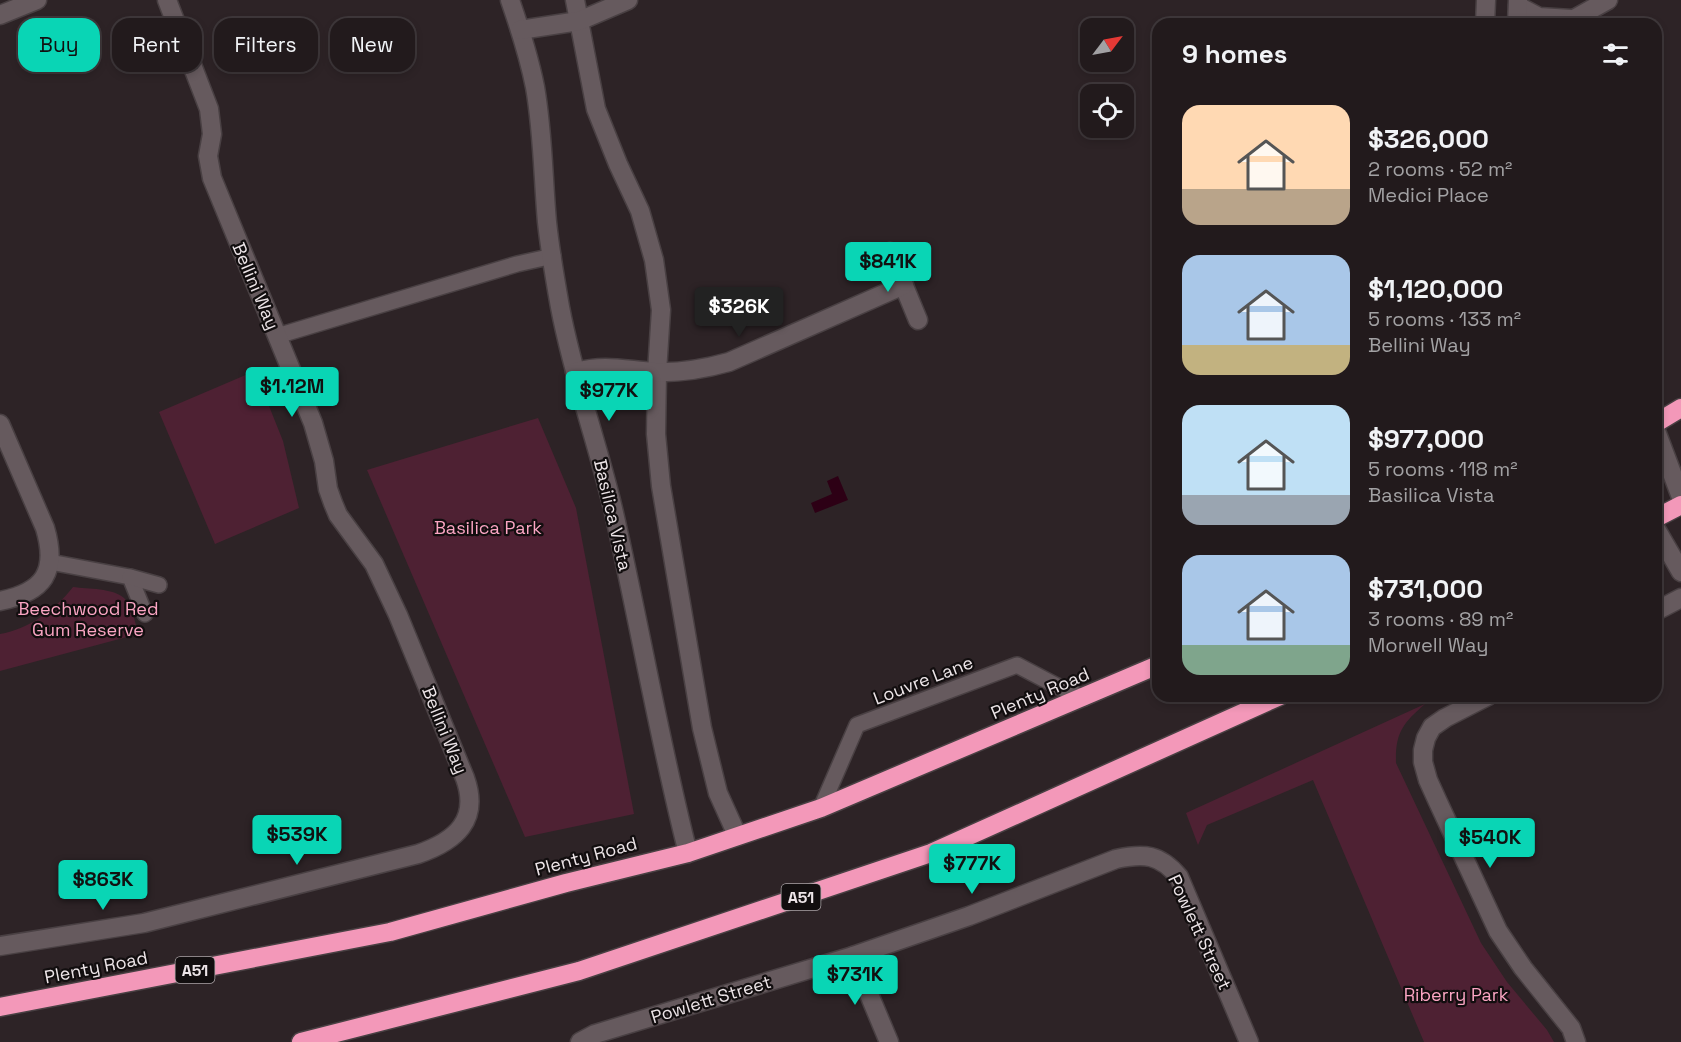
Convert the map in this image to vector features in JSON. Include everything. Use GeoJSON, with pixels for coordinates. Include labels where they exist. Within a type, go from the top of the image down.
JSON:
{"type":"FeatureCollection","features":[{"type":"Feature","properties":{"kind":"highway"},"geometry":{"type":"LineString","coordinates":[[1662,419],[1681,408]]}},
{"type":"Feature","properties":{"kind":"highway"},"geometry":{"type":"LineString","coordinates":[[1662,515],[1681,505]]}},
{"type":"Feature","properties":{"kind":"highway","name":"Plenty Road"},"geometry":{"type":"LineString","coordinates":[[0,1007],[390,932],[566,883],[687,853],[821,808],[1152,668]]}},
{"type":"Feature","properties":{"kind":"highway","name":"A51"},"geometry":{"type":"LineString","coordinates":[[301,1042],[579,971],[931,853],[1267,702]]}},
{"type":"Feature","properties":{"kind":"street"},"geometry":{"type":"LineString","coordinates":[[0,15],[37,0]]}},
{"type":"Feature","properties":{"kind":"street","name":"Bellini Way"},"geometry":{"type":"LineString","coordinates":[[0,946],[144,923],[418,854],[436,848],[451,839],[462,828],[470,805],[470,791],[398,615],[374,564],[333,503],[314,423],[212,178],[208,156],[212,134],[209,109],[167,0]]}},
{"type":"Feature","properties":{"kind":"street","name":"Basilica Vista"},"geometry":{"type":"LineString","coordinates":[[510,0],[529,56],[535,89],[543,154],[547,222],[560,307],[575,372],[614,512],[659,736],[687,853]]}},
{"type":"Feature","properties":{"kind":"street"},"geometry":{"type":"LineString","coordinates":[[575,0],[596,109],[640,211],[654,260],[661,310],[656,434],[660,486],[702,728],[718,793],[736,835]]}},
{"type":"Feature","properties":{"kind":"street"},"geometry":{"type":"LineString","coordinates":[[520,30],[579,21],[628,0]]}},
{"type":"Feature","properties":{"kind":"street"},"geometry":{"type":"LineString","coordinates":[[1485,18],[1486,0]]}},
{"type":"Feature","properties":{"kind":"street"},"geometry":{"type":"LineString","coordinates":[[1575,18],[1608,0]]}},
{"type":"Feature","properties":{"kind":"street"},"geometry":{"type":"LineString","coordinates":[[1518,10],[1545,18]]}},
{"type":"Feature","properties":{"kind":"street"},"geometry":{"type":"LineString","coordinates":[[890,252],[918,320]]}},
{"type":"Feature","properties":{"kind":"street"},"geometry":{"type":"LineString","coordinates":[[575,372],[603,366],[657,372],[699,370],[729,362],[904,285]]}},
{"type":"Feature","properties":{"kind":"street"},"geometry":{"type":"LineString","coordinates":[[0,424],[45,528],[50,546],[50,562],[36,587],[18,597],[0,602]]}},
{"type":"Feature","properties":{"kind":"street"},"geometry":{"type":"LineString","coordinates":[[1662,447],[1681,497]]}},
{"type":"Feature","properties":{"kind":"street"},"geometry":{"type":"LineString","coordinates":[[1662,540],[1681,572]]}},
{"type":"Feature","properties":{"kind":"street"},"geometry":{"type":"LineString","coordinates":[[1662,608],[1681,598]]}},
{"type":"Feature","properties":{"kind":"street"},"geometry":{"type":"LineString","coordinates":[[1476,702],[1432,727],[1423,750],[1423,762],[1428,780],[1498,931],[1523,968],[1571,1028],[1576,1042]]}},
{"type":"Feature","properties":{"kind":"street","name":"Powlett Street"},"geometry":{"type":"LineString","coordinates":[[580,1042],[595,1034],[853,956],[969,916],[1116,859],[1135,855],[1152,857],[1165,862],[1179,877],[1249,1042]]}},
{"type":"Feature","properties":{"kind":"street"},"geometry":{"type":"LineString","coordinates":[[853,956],[889,1042]]}},
{"type":"Feature","properties":{"kind":"lane"},"geometry":{"type":"LineString","coordinates":[[277,336],[517,264],[553,256]]}},
{"type":"Feature","properties":{"kind":"lane"},"geometry":{"type":"LineString","coordinates":[[50,562],[130,577],[159,585]]}},
{"type":"Feature","properties":{"kind":"lane"},"geometry":{"type":"LineString","coordinates":[[130,577],[145,614]]}},
{"type":"Feature","properties":{"kind":"lane","name":"Louvre Lane"},"geometry":{"type":"LineString","coordinates":[[821,808],[857,725],[1017,665],[1084,698]]}},
{"type":"Feature","properties":{"kind":"green space"},"geometry":{"type":"Polygon","coordinates":[[[255,371],[283,441],[299,508],[215,544],[159,412],[255,371]]]}},
{"type":"Feature","properties":{"kind":"green space","name":"Basilica Park"},"geometry":{"type":"Polygon","coordinates":[[[538,418],[576,508],[634,814],[525,837],[367,470],[538,418]]]}},
{"type":"Feature","properties":{"kind":"green space","name":"Beechwood Red Gum Reserve"},"geometry":{"type":"Polygon","coordinates":[[[73,587],[113,592],[124,598],[132,610],[138,634],[0,671],[0,634],[21,628],[41,617],[73,587]]]}},
{"type":"Feature","properties":{"kind":"green space","name":"Riberry Park"},"geometry":{"type":"Polygon","coordinates":[[[1425,704],[1402,729],[1397,744],[1396,763],[1481,943],[1507,982],[1547,1030],[1554,1042],[1424,1042],[1313,780],[1207,825],[1198,845],[1186,813],[1425,704]]]}},
{"type":"Feature","properties":{"kind":"shaded area"},"geometry":{"type":"Polygon","coordinates":[[[838,476],[848,500],[815,513],[811,503],[832,494],[827,481],[838,476]]]}}]}
